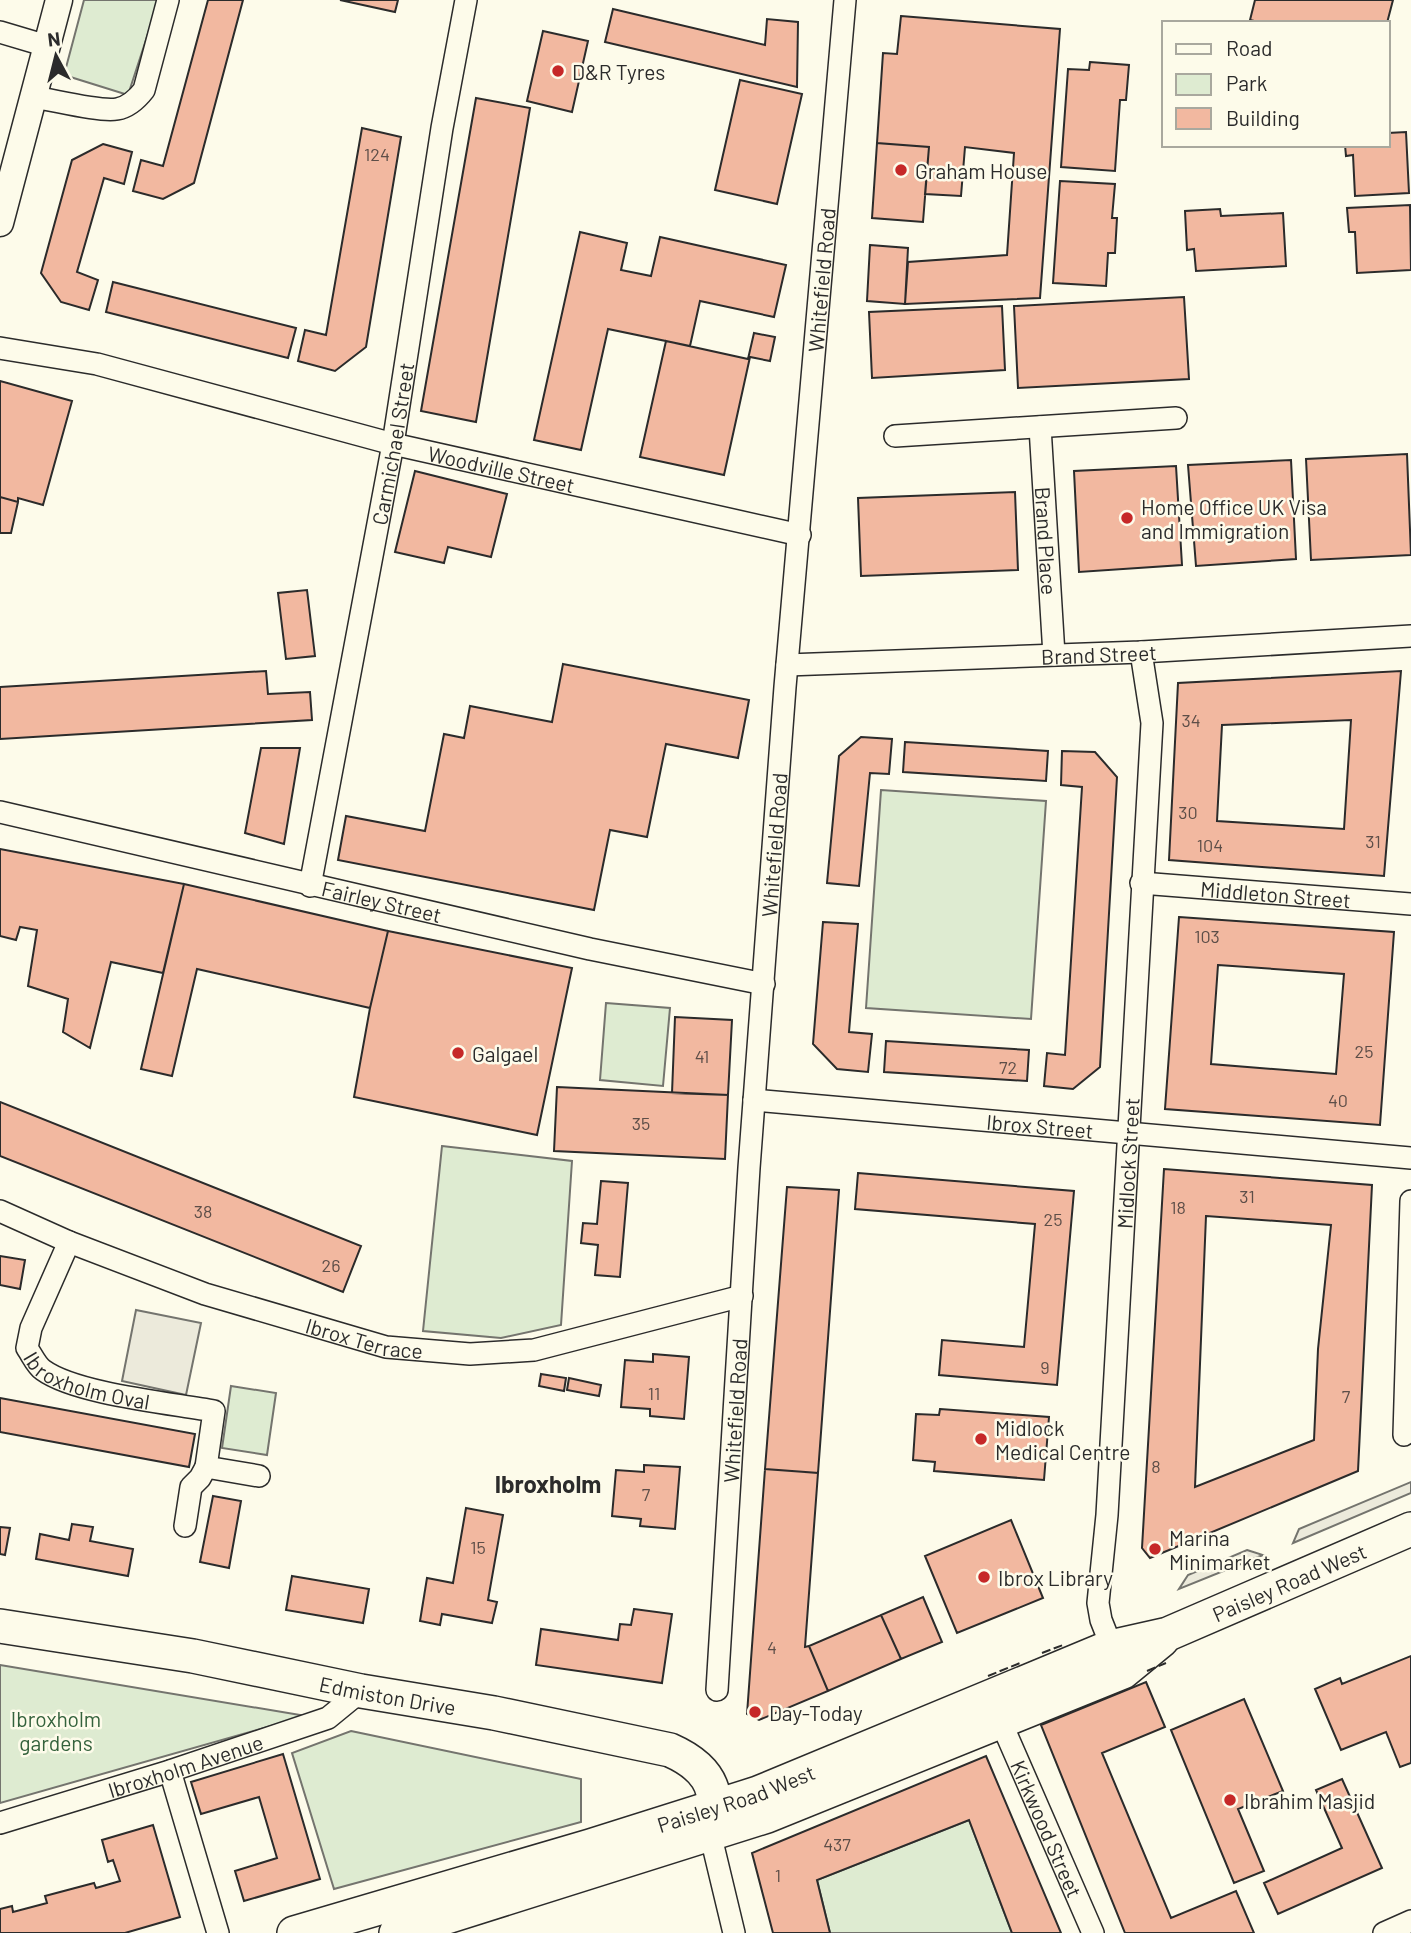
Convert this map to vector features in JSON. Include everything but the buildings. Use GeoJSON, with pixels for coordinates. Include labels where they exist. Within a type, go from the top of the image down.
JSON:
{"type":"FeatureCollection","features":[{"type":"Feature","properties":{"kind":"main road","name":"Paisley Road West"},"geometry":{"type":"LineString","coordinates":[[294,1933],[590,1846],[713,1819],[767,1816],[1001,1722],[1168,1634],[1411,1530]]}},
{"type":"Feature","properties":{"kind":"main road","name":"Edmiston Drive"},"geometry":{"type":"LineString","coordinates":[[0,1626],[193,1656],[361,1691],[494,1713],[670,1749],[706,1776],[711,1784],[713,1819]]}},
{"type":"Feature","properties":{"kind":"main road","name":"Paisley Road West"},"geometry":{"type":"LineString","coordinates":[[396,1933],[713,1819],[758,1793],[1117,1660]]}},
{"type":"Feature","properties":{"kind":"street"},"geometry":{"type":"LineString","coordinates":[[0,223],[59,0]]}},
{"type":"Feature","properties":{"kind":"street"},"geometry":{"type":"LineString","coordinates":[[33,97],[104,109],[117,109],[135,100],[144,90],[169,0]]}},
{"type":"Feature","properties":{"kind":"street","name":"Carmichael Street"},"geometry":{"type":"LineString","coordinates":[[310,886],[393,444],[442,128],[466,0]]}},
{"type":"Feature","properties":{"kind":"street","name":"Whitefield Road"},"geometry":{"type":"LineString","coordinates":[[717,1690],[754,1100],[787,665],[845,0]]}},
{"type":"Feature","properties":{"kind":"street"},"geometry":{"type":"LineString","coordinates":[[0,32],[47,46]]}},
{"type":"Feature","properties":{"kind":"street","name":"Woodville Street"},"geometry":{"type":"LineString","coordinates":[[0,348],[97,364],[393,444],[800,535]]}},
{"type":"Feature","properties":{"kind":"street"},"geometry":{"type":"LineString","coordinates":[[895,436],[1177,418]]}},
{"type":"Feature","properties":{"kind":"street","name":"Brand Place"},"geometry":{"type":"LineString","coordinates":[[1040,427],[1054,655]]}},
{"type":"Feature","properties":{"kind":"street","name":"Brand Street"},"geometry":{"type":"LineString","coordinates":[[787,665],[1141,652],[1411,636]]}},
{"type":"Feature","properties":{"kind":"street","name":"Midlock Street"},"geometry":{"type":"LineString","coordinates":[[1117,1660],[1101,1620],[1098,1603],[1107,1515],[1152,723],[1141,652]]}},
{"type":"Feature","properties":{"kind":"street","name":"Fairley Street"},"geometry":{"type":"LineString","coordinates":[[0,812],[310,886],[590,949],[764,984]]}},
{"type":"Feature","properties":{"kind":"street","name":"Middleton Street"},"geometry":{"type":"LineString","coordinates":[[1141,883],[1411,904]]}},
{"type":"Feature","properties":{"kind":"street","name":"Ibrox Street"},"geometry":{"type":"LineString","coordinates":[[754,1100],[1411,1158]]}},
{"type":"Feature","properties":{"kind":"street"},"geometry":{"type":"LineString","coordinates":[[1404,1435],[1411,1201]]}},
{"type":"Feature","properties":{"kind":"street","name":"Ibrox Terrace"},"geometry":{"type":"LineString","coordinates":[[0,1211],[69,1242],[217,1298],[386,1347],[444,1353],[534,1350],[742,1296]]}},
{"type":"Feature","properties":{"kind":"street","name":"Ibroxholm Oval"},"geometry":{"type":"LineString","coordinates":[[69,1242],[32,1328],[27,1348],[39,1368],[60,1381],[118,1395],[214,1410],[206,1467],[191,1487],[185,1526]]}},
{"type":"Feature","properties":{"kind":"street"},"geometry":{"type":"LineString","coordinates":[[206,1467],[259,1476]]}},
{"type":"Feature","properties":{"kind":"street","name":"Ibroxholm Avenue"},"geometry":{"type":"LineString","coordinates":[[0,1823],[170,1771],[328,1718],[361,1691]]}},
{"type":"Feature","properties":{"kind":"street","name":"Kirkwood Street"},"geometry":{"type":"LineString","coordinates":[[1001,1722],[1093,1933]]}},
{"type":"Feature","properties":{"kind":"street"},"geometry":{"type":"LineString","coordinates":[[170,1771],[218,1933]]}},
{"type":"Feature","properties":{"kind":"street"},"geometry":{"type":"LineString","coordinates":[[713,1819],[734,1933]]}},
{"type":"Feature","properties":{"kind":"street"},"geometry":{"type":"LineString","coordinates":[[1384,1933],[1411,1921]]}},
{"type":"Feature","properties":{"kind":"green space"},"geometry":{"type":"Polygon","coordinates":[[[84,0],[159,0],[128,95],[64,75],[84,0]]]}},
{"type":"Feature","properties":{"kind":"green space"},"geometry":{"type":"Polygon","coordinates":[[[881,790],[1046,801],[1031,1019],[866,1008],[881,790]]]}},
{"type":"Feature","properties":{"kind":"green space"},"geometry":{"type":"Polygon","coordinates":[[[606,1003],[670,1008],[663,1086],[600,1080],[606,1003]]]}},
{"type":"Feature","properties":{"kind":"green space"},"geometry":{"type":"Polygon","coordinates":[[[442,1146],[572,1161],[561,1325],[501,1338],[423,1331],[442,1146]]]}},
{"type":"Feature","properties":{"kind":"green space"},"geometry":{"type":"Polygon","coordinates":[[[231,1386],[276,1393],[267,1455],[222,1448],[231,1386]]]}},
{"type":"Feature","properties":{"kind":"green space","name":"Ibroxholm gardens"},"geometry":{"type":"Polygon","coordinates":[[[0,1665],[306,1716],[0,1803],[0,1665]]]}},
{"type":"Feature","properties":{"kind":"green space"},"geometry":{"type":"Polygon","coordinates":[[[351,1731],[581,1779],[581,1822],[334,1889],[292,1753],[351,1731]]]}},
{"type":"Feature","properties":{"kind":"green space"},"geometry":{"type":"Polygon","coordinates":[[[969,1820],[1012,1933],[830,1933],[817,1880],[969,1820]]]}},
{"type":"Feature","properties":{"kind":"shaded area"},"geometry":{"type":"Polygon","coordinates":[[[136,1310],[201,1323],[186,1395],[122,1381],[136,1310]]]}},
{"type":"Feature","properties":{"kind":"shaded area"},"geometry":{"type":"Polygon","coordinates":[[[1411,1482],[1411,1493],[1293,1543],[1299,1529],[1411,1482]]]}},
{"type":"Feature","properties":{"kind":"shaded area"},"geometry":{"type":"Polygon","coordinates":[[[1247,1550],[1263,1555],[1179,1589],[1188,1575],[1247,1550]]]}},
{"type":"Feature","properties":{"kind":"fence"},"geometry":{"type":"LineString","coordinates":[[1042,1653],[1063,1645]]}},
{"type":"Feature","properties":{"kind":"fence"},"geometry":{"type":"LineString","coordinates":[[988,1676],[1020,1663]]}},
{"type":"Feature","properties":{"kind":"fence"},"geometry":{"type":"LineString","coordinates":[[1147,1671],[1166,1663]]}},
{"type":"Feature","properties":{"kind":"place","name":"D&R Tyres"},"geometry":{"type":"Point","coordinates":[558,71]}},
{"type":"Feature","properties":{"kind":"place","name":"Graham House"},"geometry":{"type":"Point","coordinates":[901,170]}},
{"type":"Feature","properties":{"kind":"place","name":"Home Office UK Visa and Immigration"},"geometry":{"type":"Point","coordinates":[1127,518]}},
{"type":"Feature","properties":{"kind":"place","name":"Galgael"},"geometry":{"type":"Point","coordinates":[458,1053]}},
{"type":"Feature","properties":{"kind":"place","name":"Midlock Medical Centre"},"geometry":{"type":"Point","coordinates":[981,1439]}},
{"type":"Feature","properties":{"kind":"place","name":"Marina Minimarket"},"geometry":{"type":"Point","coordinates":[1155,1549]}},
{"type":"Feature","properties":{"kind":"place","name":"Ibrox Library"},"geometry":{"type":"Point","coordinates":[984,1577]}},
{"type":"Feature","properties":{"kind":"place","name":"Day-Today"},"geometry":{"type":"Point","coordinates":[755,1712]}},
{"type":"Feature","properties":{"kind":"place","name":"Ibrahim Masjid"},"geometry":{"type":"Point","coordinates":[1230,1800]}},
{"type":"Feature","properties":{"kind":"district","name":"Ibroxholm"},"geometry":{"type":"Point","coordinates":[548,1483]}}]}
